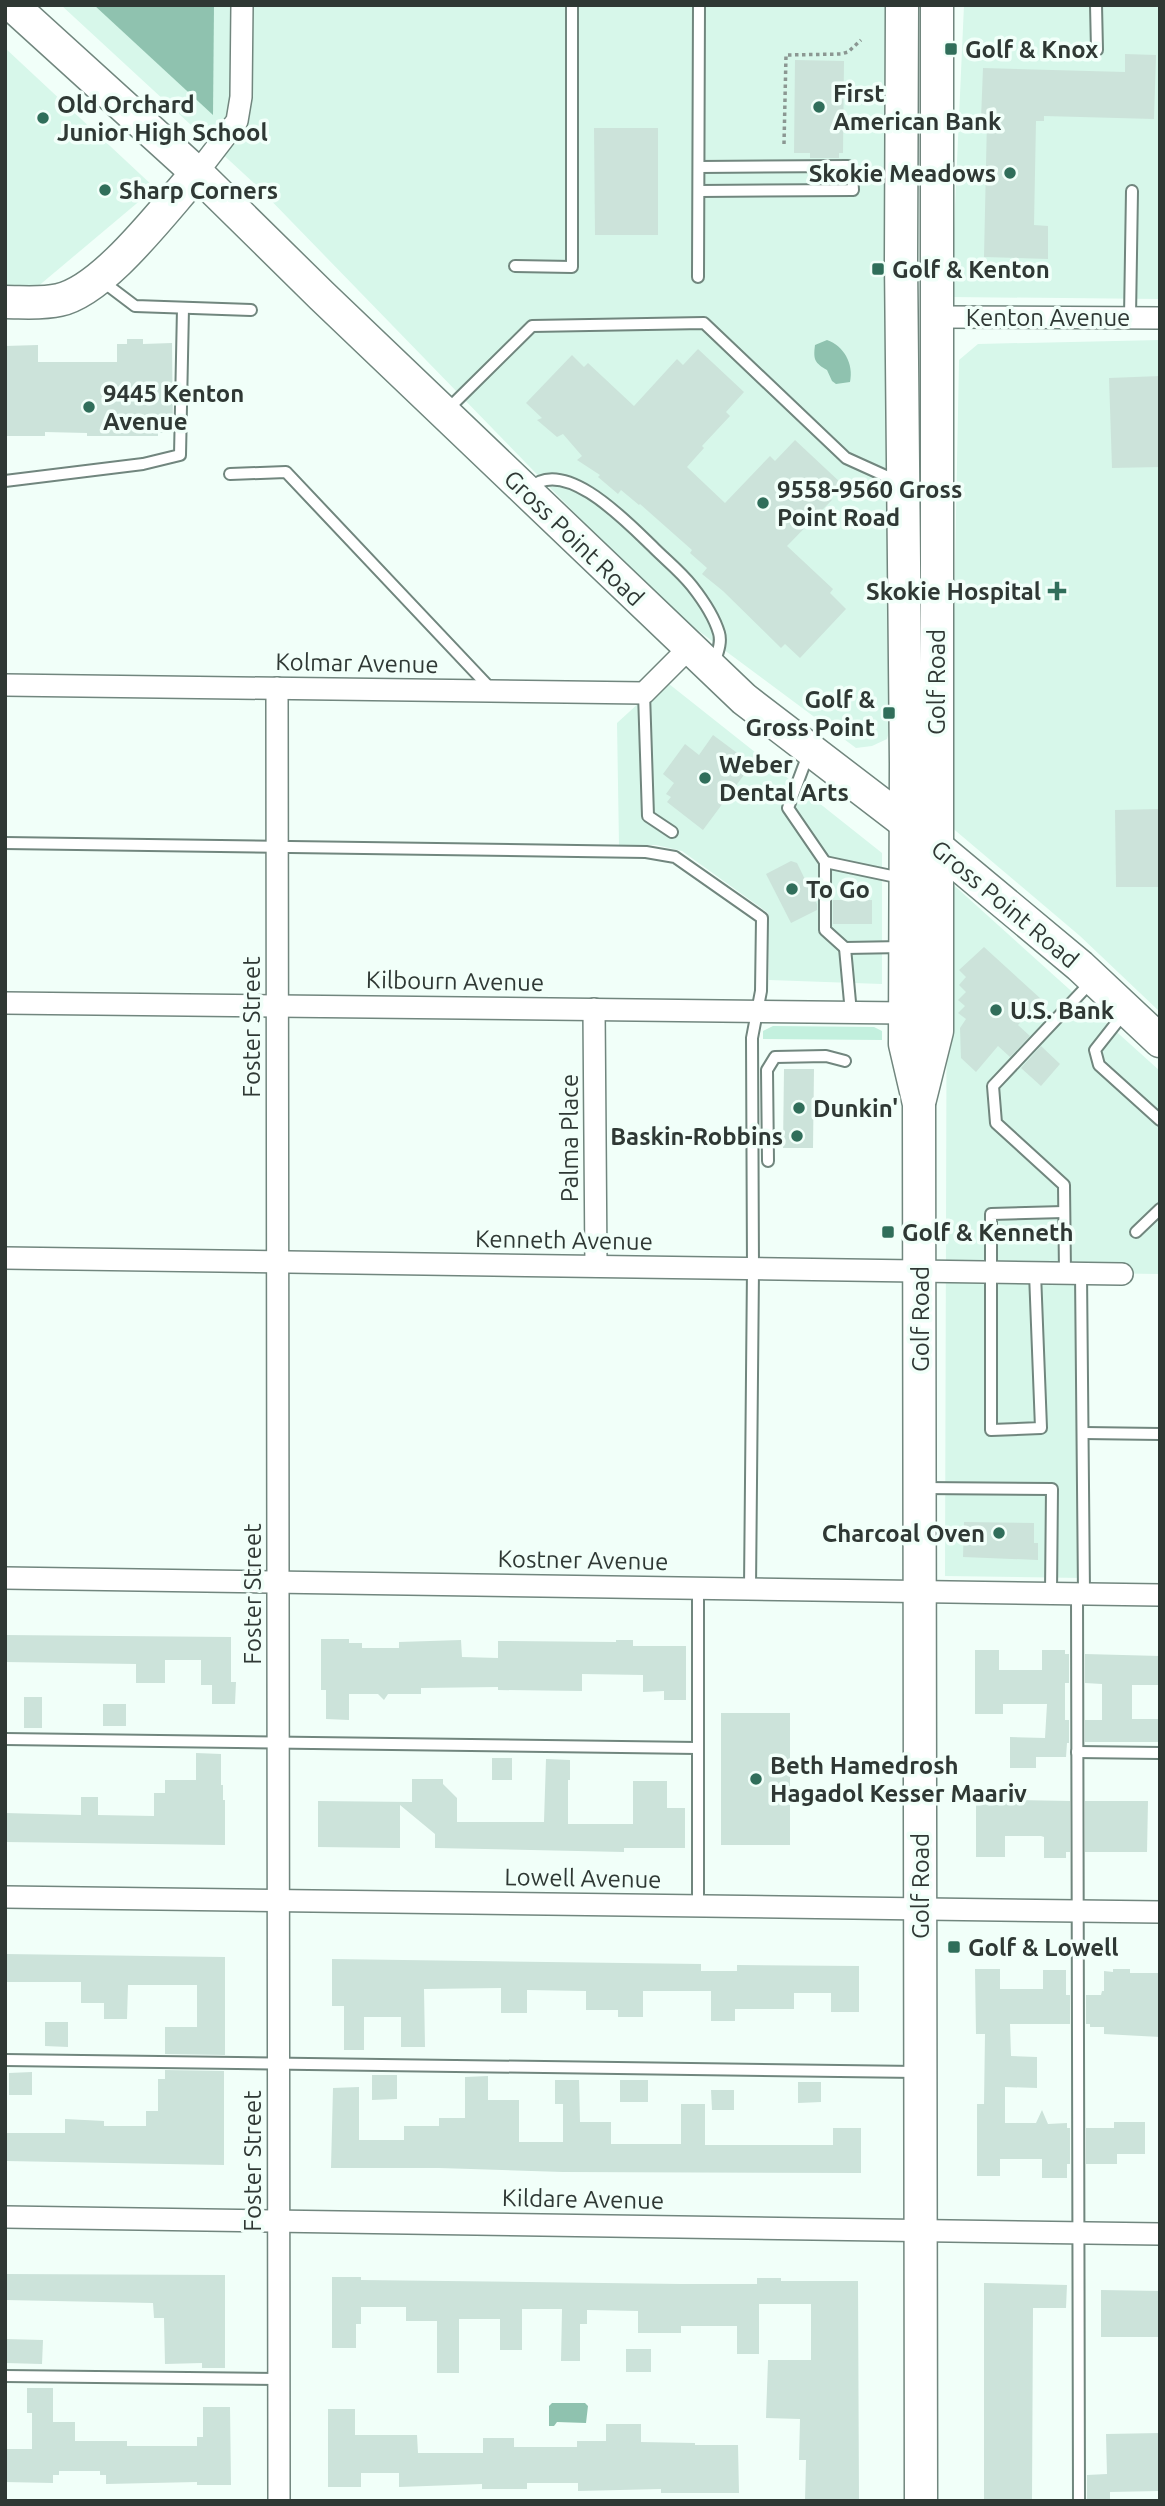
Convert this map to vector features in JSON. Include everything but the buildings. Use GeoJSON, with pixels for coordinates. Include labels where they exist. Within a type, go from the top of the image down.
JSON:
{"type":"FeatureCollection","features":[{"type":"Feature","properties":{"kind":"main road","name":"Gross Point Road"},"geometry":{"type":"LineString","coordinates":[[12,5],[197,173],[744,699],[936,846],[1093,978],[1160,1041]]}},
{"type":"Feature","properties":{"kind":"main road","name":"Golf Road"},"geometry":{"type":"LineString","coordinates":[[902,5],[905,1044],[919,1104],[920,2501]]}},
{"type":"Feature","properties":{"kind":"main road","name":"Golf Road"},"geometry":{"type":"LineString","coordinates":[[919,1104],[937,1031],[937,5]]}},
{"type":"Feature","properties":{"kind":"main road"},"geometry":{"type":"LineString","coordinates":[[5,302],[37,303],[61,300],[84,290],[99,279],[197,173]]}},
{"type":"Feature","properties":{"kind":"street"},"geometry":{"type":"LineString","coordinates":[[197,173],[237,121],[241,97],[242,5]]}},
{"type":"Feature","properties":{"kind":"street","name":"Kenton Avenue"},"geometry":{"type":"LineString","coordinates":[[937,317],[1160,317]]}},
{"type":"Feature","properties":{"kind":"street"},"geometry":{"type":"LineString","coordinates":[[644,693],[689,648]]}},
{"type":"Feature","properties":{"kind":"street","name":"Kolmar Avenue"},"geometry":{"type":"LineString","coordinates":[[5,685],[644,693]]}},
{"type":"Feature","properties":{"kind":"street","name":"Foster Street"},"geometry":{"type":"LineString","coordinates":[[277,688],[279,2501]]}},
{"type":"Feature","properties":{"kind":"street","name":"Kilbourn Avenue"},"geometry":{"type":"LineString","coordinates":[[5,1003],[905,1013]]}},
{"type":"Feature","properties":{"kind":"street","name":"Palma Place"},"geometry":{"type":"LineString","coordinates":[[594,1009],[596,1266]]}},
{"type":"Feature","properties":{"kind":"street","name":"Kenneth Avenue"},"geometry":{"type":"LineString","coordinates":[[5,1258],[1122,1274]]}},
{"type":"Feature","properties":{"kind":"street","name":"Kostner Avenue"},"geometry":{"type":"LineString","coordinates":[[5,1578],[1160,1595]]}},
{"type":"Feature","properties":{"kind":"street","name":"Lowell Avenue"},"geometry":{"type":"LineString","coordinates":[[5,1897],[1160,1912]]}},
{"type":"Feature","properties":{"kind":"street","name":"Kildare Avenue"},"geometry":{"type":"LineString","coordinates":[[5,2217],[1160,2234]]}},
{"type":"Feature","properties":{"kind":"lane"},"geometry":{"type":"LineString","coordinates":[[515,266],[572,267],[572,5]]}},
{"type":"Feature","properties":{"kind":"lane"},"geometry":{"type":"LineString","coordinates":[[698,277],[699,5]]}},
{"type":"Feature","properties":{"kind":"lane"},"geometry":{"type":"LineString","coordinates":[[1096,5],[1097,50]]}},
{"type":"Feature","properties":{"kind":"lane"},"geometry":{"type":"LineString","coordinates":[[699,167],[848,166],[852,173],[853,190],[699,191]]}},
{"type":"Feature","properties":{"kind":"lane"},"geometry":{"type":"LineString","coordinates":[[1130,317],[1132,191]]}},
{"type":"Feature","properties":{"kind":"lane"},"geometry":{"type":"LineString","coordinates":[[99,279],[135,306],[251,310]]}},
{"type":"Feature","properties":{"kind":"lane"},"geometry":{"type":"LineString","coordinates":[[5,481],[144,464],[180,455],[183,308]]}},
{"type":"Feature","properties":{"kind":"lane"},"geometry":{"type":"LineString","coordinates":[[444,413],[532,326],[704,323],[846,458],[905,485]]}},
{"type":"Feature","properties":{"kind":"lane"},"geometry":{"type":"LineString","coordinates":[[230,474],[286,472],[493,691]]}},
{"type":"Feature","properties":{"kind":"lane"},"geometry":{"type":"LineString","coordinates":[[526,492],[542,480],[571,483],[597,498],[640,535],[691,584],[706,606],[720,641],[713,670]]}},
{"type":"Feature","properties":{"kind":"lane"},"geometry":{"type":"LineString","coordinates":[[644,693],[648,816],[672,832]]}},
{"type":"Feature","properties":{"kind":"lane"},"geometry":{"type":"LineString","coordinates":[[810,751],[788,808],[825,862],[825,930],[845,948],[851,1013]]}},
{"type":"Feature","properties":{"kind":"lane"},"geometry":{"type":"LineString","coordinates":[[5,843],[646,852],[675,857],[762,918],[761,991],[752,1038],[750,1588]]}},
{"type":"Feature","properties":{"kind":"lane"},"geometry":{"type":"LineString","coordinates":[[825,862],[906,879]]}},
{"type":"Feature","properties":{"kind":"lane"},"geometry":{"type":"LineString","coordinates":[[845,948],[905,947]]}},
{"type":"Feature","properties":{"kind":"lane"},"geometry":{"type":"LineString","coordinates":[[1079,2501],[1077,1752],[1083,1433],[1073,1273],[1064,1212],[1064,1185],[996,1123],[993,1086],[1093,978]]}},
{"type":"Feature","properties":{"kind":"lane"},"geometry":{"type":"LineString","coordinates":[[1127,1010],[1095,1050],[1099,1065],[1160,1120]]}},
{"type":"Feature","properties":{"kind":"lane"},"geometry":{"type":"LineString","coordinates":[[768,1161],[767,1070],[775,1057],[825,1056],[845,1061]]}},
{"type":"Feature","properties":{"kind":"lane"},"geometry":{"type":"LineString","coordinates":[[1136,1232],[1160,1209]]}},
{"type":"Feature","properties":{"kind":"lane"},"geometry":{"type":"LineString","coordinates":[[1035,1273],[1041,1428],[991,1430],[991,1214],[1064,1212]]}},
{"type":"Feature","properties":{"kind":"lane"},"geometry":{"type":"LineString","coordinates":[[1083,1433],[1160,1434]]}},
{"type":"Feature","properties":{"kind":"lane"},"geometry":{"type":"LineString","coordinates":[[920,1488],[1052,1489],[1051,1593]]}},
{"type":"Feature","properties":{"kind":"lane"},"geometry":{"type":"LineString","coordinates":[[698,1588],[698,1906]]}},
{"type":"Feature","properties":{"kind":"lane"},"geometry":{"type":"LineString","coordinates":[[5,1740],[697,1748]]}},
{"type":"Feature","properties":{"kind":"lane"},"geometry":{"type":"LineString","coordinates":[[1077,1752],[1160,1753]]}},
{"type":"Feature","properties":{"kind":"lane"},"geometry":{"type":"LineString","coordinates":[[5,2060],[920,2072]]}},
{"type":"Feature","properties":{"kind":"lane"},"geometry":{"type":"LineString","coordinates":[[5,2376],[279,2379]]}},
{"type":"Feature","properties":{"kind":"path"},"geometry":{"type":"LineString","coordinates":[[784,144],[786,55],[841,54],[848,52],[861,40]]}},
{"type":"Feature","properties":{"kind":"shaded area"},"geometry":{"type":"Polygon","coordinates":[[[61,5],[886,5],[892,721],[887,739],[872,746],[856,748],[665,606],[256,185],[61,5]]]}},
{"type":"Feature","properties":{"kind":"shaded area"},"geometry":{"type":"Polygon","coordinates":[[[94,5],[214,5],[213,115],[94,5]]]}},
{"type":"Feature","properties":{"kind":"shaded area"},"geometry":{"type":"Polygon","coordinates":[[[964,5],[1160,5],[1160,299],[951,297],[964,5]]]}},
{"type":"Feature","properties":{"kind":"shaded area","name":"Old Orchard Junior High School"},"geometry":{"type":"Polygon","coordinates":[[[5,48],[155,188],[36,288],[5,287],[5,48]]]}},
{"type":"Feature","properties":{"kind":"shaded area"},"geometry":{"type":"Polygon","coordinates":[[[827,340],[846,356],[850,382],[836,384],[816,360],[815,345],[827,340]]]}},
{"type":"Feature","properties":{"kind":"shaded area","name":"Skokie Hospital"},"geometry":{"type":"Polygon","coordinates":[[[1160,340],[1160,1012],[1080,936],[950,826],[959,360],[978,344],[1160,340]]]}},
{"type":"Feature","properties":{"kind":"shaded area"},"geometry":{"type":"Polygon","coordinates":[[[664,680],[882,853],[882,984],[769,980],[768,913],[682,851],[656,845],[619,845],[617,723],[664,680]]]}},
{"type":"Feature","properties":{"kind":"shaded area"},"geometry":{"type":"Polygon","coordinates":[[[947,879],[1160,1071],[1160,1274],[1082,1273],[1083,1578],[945,1576],[947,879]]]}},
{"type":"Feature","properties":{"kind":"shaded area"},"geometry":{"type":"Polygon","coordinates":[[[773,1026],[874,1027],[882,1031],[882,1040],[763,1039],[763,1031],[773,1026]]]}},
{"type":"Feature","properties":{"kind":"shaded area"},"geometry":{"type":"Polygon","coordinates":[[[552,2403],[585,2403],[588,2406],[586,2423],[557,2422],[554,2426],[549,2426],[549,2406],[552,2403]]]}},
{"type":"Feature","properties":{"kind":"place","name":"Golf & Knox"},"geometry":{"type":"Point","coordinates":[951,49]}},
{"type":"Feature","properties":{"kind":"place","name":"First American Bank"},"geometry":{"type":"Point","coordinates":[819,107]}},
{"type":"Feature","properties":{"kind":"place","name":"Old Orchard Junior High School"},"geometry":{"type":"Point","coordinates":[43,118]}},
{"type":"Feature","properties":{"kind":"place","name":"Skokie Meadows"},"geometry":{"type":"Point","coordinates":[1010,173]}},
{"type":"Feature","properties":{"kind":"place","name":"Sharp Corners"},"geometry":{"type":"Point","coordinates":[105,190]}},
{"type":"Feature","properties":{"kind":"place","name":"Golf & Kenton"},"geometry":{"type":"Point","coordinates":[878,269]}},
{"type":"Feature","properties":{"kind":"place","name":"9445 Kenton Avenue"},"geometry":{"type":"Point","coordinates":[89,407]}},
{"type":"Feature","properties":{"kind":"place","name":"9558-9560 Gross Point Road"},"geometry":{"type":"Point","coordinates":[763,503]}},
{"type":"Feature","properties":{"kind":"place","name":"Skokie Hospital"},"geometry":{"type":"Point","coordinates":[1057,591]}},
{"type":"Feature","properties":{"kind":"place","name":"Golf & Gross Point"},"geometry":{"type":"Point","coordinates":[889,713]}},
{"type":"Feature","properties":{"kind":"place","name":"Weber Dental Arts"},"geometry":{"type":"Point","coordinates":[705,778]}},
{"type":"Feature","properties":{"kind":"place","name":"To Go"},"geometry":{"type":"Point","coordinates":[792,889]}},
{"type":"Feature","properties":{"kind":"place","name":"U.S. Bank"},"geometry":{"type":"Point","coordinates":[996,1010]}},
{"type":"Feature","properties":{"kind":"place","name":"Dunkin'"},"geometry":{"type":"Point","coordinates":[799,1108]}},
{"type":"Feature","properties":{"kind":"place","name":"Baskin-Robbins"},"geometry":{"type":"Point","coordinates":[797,1136]}},
{"type":"Feature","properties":{"kind":"place","name":"Golf & Kenneth"},"geometry":{"type":"Point","coordinates":[888,1232]}},
{"type":"Feature","properties":{"kind":"place","name":"Charcoal Oven"},"geometry":{"type":"Point","coordinates":[999,1533]}},
{"type":"Feature","properties":{"kind":"place","name":"Beth Hamedrosh Hagadol Kesser Maariv"},"geometry":{"type":"Point","coordinates":[756,1779]}},
{"type":"Feature","properties":{"kind":"place","name":"Golf & Lowell"},"geometry":{"type":"Point","coordinates":[954,1947]}}]}
